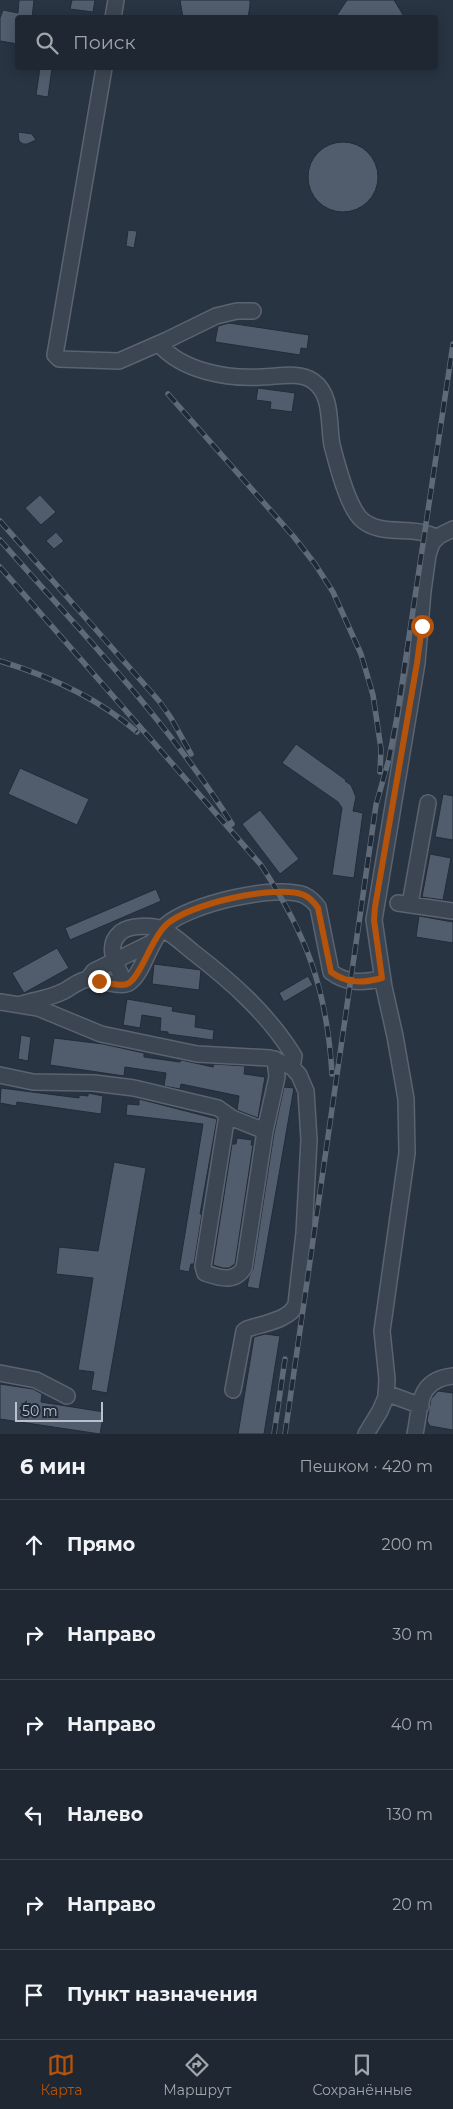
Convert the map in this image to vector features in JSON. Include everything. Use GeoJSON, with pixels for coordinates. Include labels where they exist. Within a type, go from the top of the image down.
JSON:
{"type":"FeatureCollection","features":[{"type":"Feature","properties":{"kind":"lane"},"geometry":{"type":"LineString","coordinates":[[114,15],[116,0]]}},
{"type":"Feature","properties":{"kind":"lane"},"geometry":{"type":"LineString","coordinates":[[104,70],[55,355],[60,359],[119,361],[216,316],[237,311],[253,311]]}},
{"type":"Feature","properties":{"kind":"lane"},"geometry":{"type":"LineString","coordinates":[[159,344],[166,352],[186,365],[202,369],[244,377],[301,376],[313,381],[322,391],[327,402],[332,445],[352,504],[360,518],[370,525],[425,531],[437,538]]}},
{"type":"Feature","properties":{"kind":"lane"},"geometry":{"type":"LineString","coordinates":[[366,1434],[380,1411],[386,1393],[387,1379],[382,1331],[407,1153],[406,1099],[382,978],[374,920],[375,907],[417,663],[428,555],[432,543],[453,529]]}},
{"type":"Feature","properties":{"kind":"lane"},"geometry":{"type":"LineString","coordinates":[[428,803],[404,904],[453,911]]}},
{"type":"Feature","properties":{"kind":"lane"},"geometry":{"type":"LineString","coordinates":[[21,1005],[62,993],[76,983],[88,979],[130,983],[151,943],[162,930],[183,914],[251,894],[278,891],[304,895],[313,901],[318,908],[331,972],[339,978],[350,981],[366,982],[382,978]]}},
{"type":"Feature","properties":{"kind":"lane"},"geometry":{"type":"LineString","coordinates":[[125,984],[112,952],[113,941],[122,931],[135,927],[162,930],[228,980],[273,1026],[294,1056],[292,1067]]}},
{"type":"Feature","properties":{"kind":"lane"},"geometry":{"type":"LineString","coordinates":[[88,979],[94,972],[115,960],[151,943]]}},
{"type":"Feature","properties":{"kind":"lane"},"geometry":{"type":"LineString","coordinates":[[0,1002],[38,1008],[101,1034],[150,1045],[197,1054],[248,1056],[275,1060],[292,1067],[298,1075],[306,1091],[309,1140],[304,1233],[296,1304],[292,1312],[244,1331],[233,1390]]}},
{"type":"Feature","properties":{"kind":"lane"},"geometry":{"type":"LineString","coordinates":[[227,1115],[203,1266],[205,1273],[217,1277],[232,1278],[239,1276],[244,1268],[265,1131],[277,1077],[275,1060]]}},
{"type":"Feature","properties":{"kind":"lane"},"geometry":{"type":"LineString","coordinates":[[0,1075],[33,1082],[94,1083],[134,1088],[218,1108],[244,1124],[265,1131]]}},
{"type":"Feature","properties":{"kind":"lane"},"geometry":{"type":"LineString","coordinates":[[0,1373],[36,1380],[67,1396]]}},
{"type":"Feature","properties":{"kind":"lane"},"geometry":{"type":"LineString","coordinates":[[415,1434],[422,1396],[426,1388],[434,1380],[453,1376]]}},
{"type":"Feature","properties":{"kind":"lane"},"geometry":{"type":"LineString","coordinates":[[386,1393],[421,1406]]}},
{"type":"Feature","properties":{"kind":"building"},"geometry":{"type":"Polygon","coordinates":[[[19,0],[34,0],[32,15],[15,15],[15,44],[0,41],[0,18],[3,10],[18,13],[19,0]]]}},
{"type":"Feature","properties":{"kind":"building"},"geometry":{"type":"Polygon","coordinates":[[[72,0],[95,0],[93,12],[70,9],[72,0]]]}},
{"type":"Feature","properties":{"kind":"building"},"geometry":{"type":"Polygon","coordinates":[[[180,0],[250,0],[248,15],[182,15],[180,0]]]}},
{"type":"Feature","properties":{"kind":"building"},"geometry":{"type":"Polygon","coordinates":[[[347,0],[394,0],[403,15],[337,15],[347,0]]]}},
{"type":"Feature","properties":{"kind":"building"},"geometry":{"type":"Polygon","coordinates":[[[40,70],[52,70],[48,97],[36,95],[40,70]]]}},
{"type":"Feature","properties":{"kind":"building"},"geometry":{"type":"Polygon","coordinates":[[[18,132],[32,134],[36,140],[23,144],[19,141],[18,132]]]}},
{"type":"Feature","properties":{"kind":"building"},"geometry":{"type":"Polygon","coordinates":[[[343,142],[356,145],[368,152],[375,164],[378,177],[375,190],[368,202],[356,209],[343,212],[330,209],[318,202],[311,190],[308,177],[311,164],[318,152],[330,145],[343,142]]]}},
{"type":"Feature","properties":{"kind":"building"},"geometry":{"type":"Polygon","coordinates":[[[128,230],[137,231],[134,248],[126,246],[128,230]]]}},
{"type":"Feature","properties":{"kind":"building"},"geometry":{"type":"Polygon","coordinates":[[[229,323],[309,335],[307,349],[301,348],[300,355],[215,342],[218,326],[229,323]]]}},
{"type":"Feature","properties":{"kind":"building"},"geometry":{"type":"Polygon","coordinates":[[[258,388],[295,393],[292,412],[270,409],[271,402],[256,400],[258,388]]]}},
{"type":"Feature","properties":{"kind":"building"},"geometry":{"type":"Polygon","coordinates":[[[40,495],[56,512],[41,525],[25,508],[40,495]]]}},
{"type":"Feature","properties":{"kind":"building"},"geometry":{"type":"Polygon","coordinates":[[[56,532],[64,541],[54,549],[46,541],[56,532]]]}},
{"type":"Feature","properties":{"kind":"building"},"geometry":{"type":"Polygon","coordinates":[[[296,744],[351,785],[356,797],[353,811],[363,813],[354,878],[332,875],[342,808],[338,802],[282,763],[296,744]]]}},
{"type":"Feature","properties":{"kind":"building"},"geometry":{"type":"Polygon","coordinates":[[[20,768],[89,799],[77,825],[8,794],[20,768]]]}},
{"type":"Feature","properties":{"kind":"building"},"geometry":{"type":"Polygon","coordinates":[[[443,794],[453,796],[453,840],[435,837],[443,794]]]}},
{"type":"Feature","properties":{"kind":"building"},"geometry":{"type":"Polygon","coordinates":[[[260,810],[299,859],[280,874],[242,824],[260,810]]]}},
{"type":"Feature","properties":{"kind":"building"},"geometry":{"type":"Polygon","coordinates":[[[430,854],[451,858],[443,900],[422,897],[430,854]]]}},
{"type":"Feature","properties":{"kind":"building"},"geometry":{"type":"Polygon","coordinates":[[[156,889],[161,901],[70,940],[65,928],[156,889]]]}},
{"type":"Feature","properties":{"kind":"building"},"geometry":{"type":"Polygon","coordinates":[[[419,916],[453,922],[453,943],[416,937],[419,916]]]}},
{"type":"Feature","properties":{"kind":"building"},"geometry":{"type":"Polygon","coordinates":[[[57,948],[69,968],[24,993],[12,973],[57,948]]]}},
{"type":"Feature","properties":{"kind":"building"},"geometry":{"type":"Polygon","coordinates":[[[154,964],[201,970],[199,990],[152,984],[154,964]]]}},
{"type":"Feature","properties":{"kind":"building"},"geometry":{"type":"Polygon","coordinates":[[[308,976],[313,985],[284,1002],[279,993],[308,976]]]}},
{"type":"Feature","properties":{"kind":"building"},"geometry":{"type":"Polygon","coordinates":[[[127,999],[173,1007],[172,1011],[196,1015],[195,1027],[214,1030],[213,1040],[168,1034],[168,1032],[160,1031],[161,1018],[142,1015],[140,1028],[123,1025],[127,999]]]}},
{"type":"Feature","properties":{"kind":"building"},"geometry":{"type":"Polygon","coordinates":[[[21,1035],[31,1037],[28,1061],[18,1059],[21,1035]]]}},
{"type":"Feature","properties":{"kind":"building"},"geometry":{"type":"Polygon","coordinates":[[[54,1038],[103,1044],[144,1053],[144,1057],[180,1062],[181,1060],[213,1067],[214,1064],[245,1066],[244,1074],[265,1077],[258,1118],[237,1110],[239,1096],[181,1084],[180,1089],[164,1086],[166,1073],[125,1067],[124,1076],[50,1065],[54,1038]]]}},
{"type":"Feature","properties":{"kind":"building"},"geometry":{"type":"Polygon","coordinates":[[[284,1087],[294,1088],[259,1289],[247,1287],[253,1269],[274,1133],[284,1087]]]}},
{"type":"Feature","properties":{"kind":"building"},"geometry":{"type":"Polygon","coordinates":[[[1,1088],[79,1098],[79,1095],[88,1096],[88,1093],[103,1096],[101,1114],[17,1102],[16,1106],[0,1103],[1,1088]]]}},
{"type":"Feature","properties":{"kind":"building"},"geometry":{"type":"Polygon","coordinates":[[[139,1099],[217,1119],[200,1214],[202,1214],[194,1264],[191,1264],[189,1272],[179,1270],[203,1124],[126,1115],[127,1104],[139,1105],[139,1099]]]}},
{"type":"Feature","properties":{"kind":"building"},"geometry":{"type":"Polygon","coordinates":[[[237,1138],[252,1140],[251,1145],[253,1145],[235,1264],[229,1268],[223,1268],[213,1265],[232,1144],[236,1144],[237,1138]]]}},
{"type":"Feature","properties":{"kind":"building"},"geometry":{"type":"Polygon","coordinates":[[[114,1162],[146,1168],[107,1393],[91,1390],[94,1372],[78,1370],[93,1278],[56,1274],[59,1247],[98,1251],[114,1162]]]}},
{"type":"Feature","properties":{"kind":"building"},"geometry":{"type":"Polygon","coordinates":[[[265,1334],[280,1336],[264,1434],[238,1434],[254,1337],[265,1334]]]}},
{"type":"Feature","properties":{"kind":"building"},"geometry":{"type":"Polygon","coordinates":[[[0,1384],[33,1389],[42,1394],[41,1402],[104,1412],[100,1434],[0,1419],[0,1384]]]}},
{"type":"Feature","properties":{"kind":"building"},"geometry":{"type":"Polygon","coordinates":[[[438,1391],[453,1393],[453,1430],[430,1426],[427,1421],[431,1399],[438,1391]]]}},
{"type":"Feature","properties":{"kind":"railway"},"geometry":{"type":"LineString","coordinates":[[285,1434],[376,805],[389,759],[397,717],[453,344]]}},
{"type":"Feature","properties":{"kind":"railway"},"geometry":{"type":"LineString","coordinates":[[168,394],[294,537],[315,564],[333,592],[361,654],[373,695],[381,749],[380,772]]}},
{"type":"Feature","properties":{"kind":"railway"},"geometry":{"type":"LineString","coordinates":[[0,521],[159,701],[191,754]]}},
{"type":"Feature","properties":{"kind":"railway"},"geometry":{"type":"LineString","coordinates":[[0,540],[92,643],[151,713],[180,749],[232,824]]}},
{"type":"Feature","properties":{"kind":"railway"},"geometry":{"type":"LineString","coordinates":[[0,567],[261,865],[291,915],[312,964],[325,1016],[332,1074]]}},
{"type":"Feature","properties":{"kind":"railway"},"geometry":{"type":"LineString","coordinates":[[0,661],[72,689],[106,709],[137,732]]}},
{"type":"Feature","properties":{"kind":"railway"},"geometry":{"type":"LineString","coordinates":[[274,1434],[285,1359]]}},
{"type":"Feature","properties":{"kind":"route"},"geometry":{"type":"LineString","coordinates":[[99,981],[123,985],[130,983],[151,943],[166,925],[183,914],[251,894],[278,891],[304,895],[313,901],[318,908],[322,919],[326,954],[331,972],[339,978],[350,981],[366,982],[382,978],[374,920],[375,907],[422,626]]}}]}
